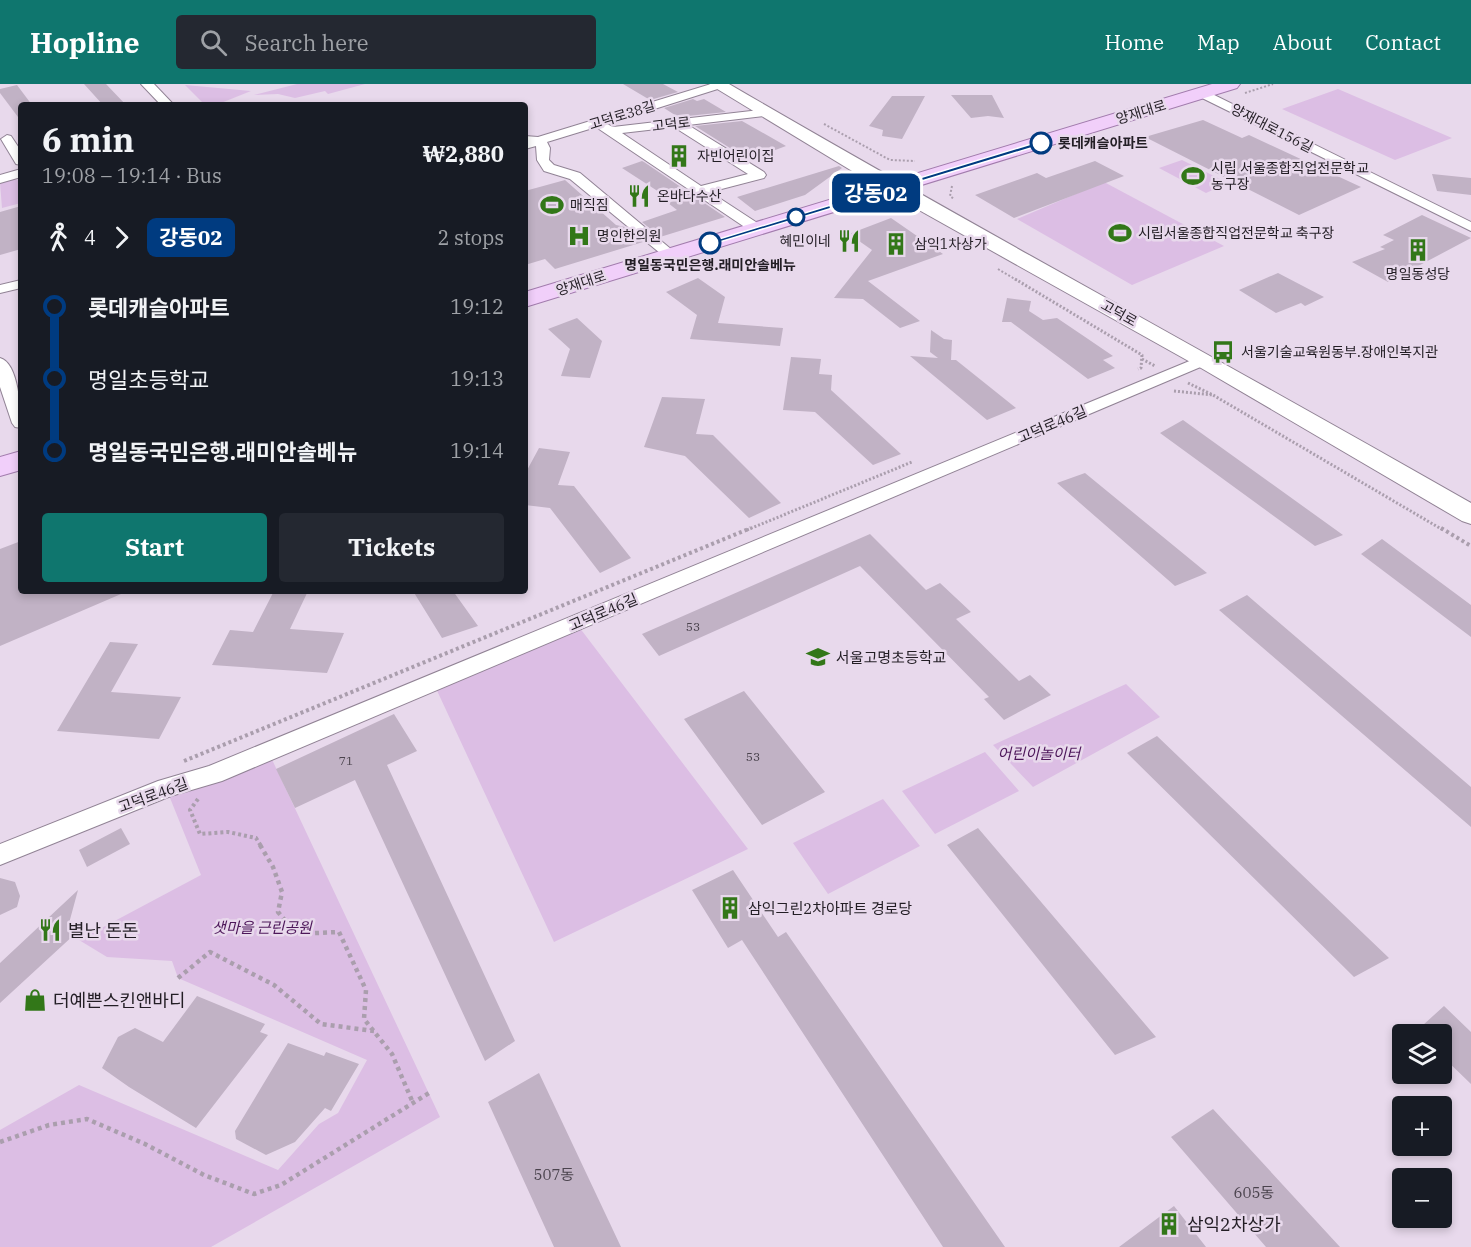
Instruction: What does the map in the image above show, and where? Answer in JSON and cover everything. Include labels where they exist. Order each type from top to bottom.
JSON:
[{"type":"main road","name":"양재대로","points":[[528,299],[1231,84]]},
{"type":"main road","name":"고덕로","points":[[718,85],[892,188],[1204,360],[1471,515]]},
{"type":"main road","points":[[0,467],[18,461]]},
{"type":"street","points":[[147,84],[165,102]]},
{"type":"street","name":"고덕로38길","points":[[528,144],[718,85]]},
{"type":"street","name":"양재대로156길","points":[[1202,93],[1471,227]]},
{"type":"street","name":"고덕로","points":[[612,131],[765,112]]},
{"type":"street","points":[[598,123],[757,229]]},
{"type":"street","points":[[675,123],[759,175],[700,190]]},
{"type":"street","points":[[4,136],[18,157]]},
{"type":"street","points":[[528,139],[540,141],[544,148],[543,160],[549,168],[575,176],[671,255]]},
{"type":"street","points":[[0,179],[18,174]]},
{"type":"street","points":[[0,289],[18,285]]},
{"type":"street","name":"고덕로46길","points":[[0,855],[165,788],[214,774],[1204,360]]},
{"type":"street","points":[[0,363],[18,414]]},
{"type":"path","points":[[890,160],[913,162]]},
{"type":"path","points":[[950,196],[951,186]]},
{"type":"path","points":[[879,210],[901,211]]},
{"type":"path","points":[[991,265],[1142,355],[1141,368],[1130,372]]},
{"type":"path","points":[[1172,390],[1213,394],[1471,546]]},
{"type":"path","points":[[177,763],[920,459]]},
{"type":"path","points":[[214,774],[190,810],[200,834],[228,832],[255,838],[273,867],[282,892],[278,912],[296,934],[339,932],[366,990],[364,1019],[392,1054],[413,1102]]},
{"type":"path","points":[[178,978],[210,952],[274,985],[321,1024],[374,1031]]},
{"type":"path","points":[[0,1142],[49,1125],[87,1119],[145,1144],[204,1174],[254,1194],[281,1185],[429,1093]]},
{"type":"green space","points":[[297,84],[365,84],[328,94],[325,91],[295,98],[278,94],[254,95]]},
{"type":"green space","points":[[185,85],[251,91],[224,102],[202,102]]},
{"type":"green space","points":[[1338,89],[1452,138],[1395,160],[1282,109]]},
{"type":"green space","name":"시립 서울종합직업전문학교 농구장","points":[[1182,160],[1228,183],[1206,193],[1159,168]]},
{"type":"green space","points":[[13,179],[18,180],[18,204],[2,208],[0,183]]},
{"type":"green space","name":"시립서울종합직업전문학교 축구장","points":[[1104,182],[1224,246],[1132,285],[1017,219]]},
{"type":"green space","points":[[576,623],[748,849],[554,942],[433,682]]},
{"type":"green space","name":"어린이놀이터","points":[[1126,684],[1160,717],[1033,787],[993,745]]},
{"type":"green space","name":"샛마을 근린공원","points":[[268,751],[440,1117],[211,1247],[0,1247],[0,1130],[79,1085],[278,1170],[319,1124],[338,1113],[367,1060],[178,978],[172,961],[107,957],[79,940],[201,875],[166,788]]},
{"type":"green space","points":[[985,752],[1019,791],[935,834],[902,791]]},
{"type":"green space","points":[[883,799],[920,846],[828,894],[793,843]]},
{"type":"building","points":[[84,84],[106,84],[123,102],[100,102]]},
{"type":"building","points":[[623,84],[663,84],[678,92],[650,100]]},
{"type":"building","points":[[17,85],[30,102],[18,102],[18,117],[0,93],[0,89]]},
{"type":"building","points":[[951,95],[992,95],[1004,118],[988,116],[971,118]]},
{"type":"building","points":[[892,96],[925,96],[902,139],[882,136],[883,130],[869,126]]},
{"type":"building","points":[[693,99],[697,101],[704,99],[726,112],[678,117],[664,108]]},
{"type":"building","points":[[1203,120],[1242,138],[1249,135],[1361,187],[1299,215],[1145,137]]},
{"type":"building","points":[[742,121],[786,146],[749,160],[695,126]]},
{"type":"building","points":[[642,161],[725,217],[660,237],[642,222],[677,210],[668,203],[673,201],[622,168]]},
{"type":"building","points":[[1095,161],[1124,176],[1014,218],[975,195],[1037,173],[1046,178]]},
{"type":"building","points":[[839,166],[842,168],[805,195],[755,211],[737,197]]},
{"type":"building","points":[[1432,174],[1471,178],[1471,195],[1437,191]]},
{"type":"building","points":[[565,180],[616,225],[625,227],[643,242],[555,269],[545,259],[528,264],[528,190]]},
{"type":"building","points":[[18,207],[18,250],[0,255],[0,212]]},
{"type":"building","name":"명일동성당","points":[[1422,215],[1471,238],[1388,282],[1352,262],[1385,249],[1380,247],[1394,240],[1383,235]]},
{"type":"building","points":[[891,218],[943,254],[868,281],[920,321],[900,328],[863,299],[834,298],[872,250],[849,234]]},
{"type":"building","points":[[1278,273],[1324,297],[1305,306],[1301,303],[1276,313],[1239,290]]},
{"type":"building","points":[[698,278],[725,297],[718,323],[783,328],[780,346],[690,339],[697,315],[666,292]]},
{"type":"building","points":[[1007,298],[1031,301],[1029,311],[1043,320],[1057,318],[1113,356],[1103,360],[1115,368],[1088,379],[1011,322],[1002,322]]},
{"type":"building","points":[[577,318],[602,341],[590,378],[561,376],[570,349],[548,329]]},
{"type":"building","points":[[931,330],[944,339],[952,340],[951,360],[956,360],[1016,408],[987,420],[910,356],[938,358],[930,352]]},
{"type":"building","points":[[791,357],[821,359],[819,374],[832,375],[831,390],[901,454],[873,465],[815,412],[783,410]]},
{"type":"building","points":[[662,397],[705,399],[696,434],[713,435],[781,503],[749,518],[685,456],[644,447]]},
{"type":"building","points":[[1183,420],[1343,535],[1315,546],[1160,433]]},
{"type":"building","points":[[539,448],[570,452],[558,485],[574,486],[631,558],[600,573],[550,508],[528,505],[528,468]]},
{"type":"building","points":[[1085,473],[1207,573],[1175,586],[1057,483]]},
{"type":"building","points":[[870,534],[926,590],[940,583],[971,612],[956,619],[1019,681],[1030,675],[1051,695],[1004,720],[984,699],[989,697],[860,566],[659,656],[642,634]]},
{"type":"building","points":[[1382,539],[1471,605],[1471,637],[1361,554]]},
{"type":"building","points":[[18,542],[18,594],[121,594],[0,646],[0,549]]},
{"type":"building","points":[[272,594],[307,594],[290,629],[344,633],[327,673],[212,665],[230,630],[253,632]]},
{"type":"building","points":[[415,594],[455,594],[478,626],[442,638]]},
{"type":"building","points":[[1247,595],[1471,787],[1471,827],[1219,610]]},
{"type":"building","points":[[110,642],[138,644],[111,692],[181,697],[159,739],[57,731]]},
{"type":"building","points":[[744,691],[825,792],[762,825],[684,719]]},
{"type":"building","points":[[394,714],[417,751],[387,765],[515,1041],[485,1061],[355,780],[295,808],[276,769]]},
{"type":"building","points":[[1157,736],[1389,958],[1354,977],[1127,753]]},
{"type":"building","points":[[121,828],[130,844],[87,867],[79,850]]},
{"type":"building","points":[[978,828],[1156,1037],[1115,1055],[947,845]]},
{"type":"building","points":[[733,870],[778,937],[786,932],[1005,1247],[943,1247],[742,940],[728,948],[692,890]]},
{"type":"building","points":[[0,878],[15,882],[20,896],[17,907],[0,915]]},
{"type":"building","points":[[78,890],[68,927],[76,933],[0,1003],[0,963]]},
{"type":"building","points":[[197,996],[265,1024],[260,1032],[268,1035],[196,1128],[102,1068],[118,1037],[135,1028],[163,1042]]},
{"type":"building","points":[[1444,1006],[1471,1032],[1471,1084],[1452,1066],[1452,1024],[1424,1024]]},
{"type":"building","points":[[288,1043],[324,1056],[326,1052],[359,1064],[331,1111],[325,1108],[295,1142],[266,1155],[236,1139],[235,1131]]},
{"type":"building","points":[[539,1073],[621,1247],[554,1247],[488,1102]]},
{"type":"building","points":[[1213,1109],[1340,1247],[1266,1247],[1171,1137]]},
{"type":"building","name":"삼익2차상가","points":[[1174,1206],[1206,1247],[1119,1247]]},
{"type":"bus line","name":"강동02","points":[[710,243],[1041,143]]},
{"type":"place","name":"롯데캐슬아파트","points":[[1041,143]]},
{"type":"place","name":"자빈어린이집","points":[[679,156]]},
{"type":"place","name":"시립 서울종합직업전문학교 농구장","points":[[1193,176]]},
{"type":"place","name":"온바다수산","points":[[639,196]]},
{"type":"place","name":"매직짐","points":[[552,205]]},
{"type":"place","name":"시립서울종합직업전문학교 축구장","points":[[1120,233]]},
{"type":"place","name":"명인한의원","points":[[579,236]]},
{"type":"place","name":"혜민이네","points":[[849,241]]},
{"type":"place","name":"명일동국민은행.래미안솔베뉴","points":[[710,243]]},
{"type":"place","name":"삼익1차상가","points":[[896,244]]},
{"type":"place","name":"명일동성당","points":[[1418,250]]},
{"type":"place","name":"서울기술교육원동부.장애인복지관","points":[[1223,352]]},
{"type":"place","name":"서울고명초등학교","points":[[818,657]]},
{"type":"place","name":"삼익그린2차아파트 경로당","points":[[730,908]]},
{"type":"place","name":"별난 돈돈","points":[[50,930]]},
{"type":"place","name":"더예쁜스킨앤바디","points":[[35,1000]]},
{"type":"place","name":"삼익2차상가","points":[[1169,1224]]}]
